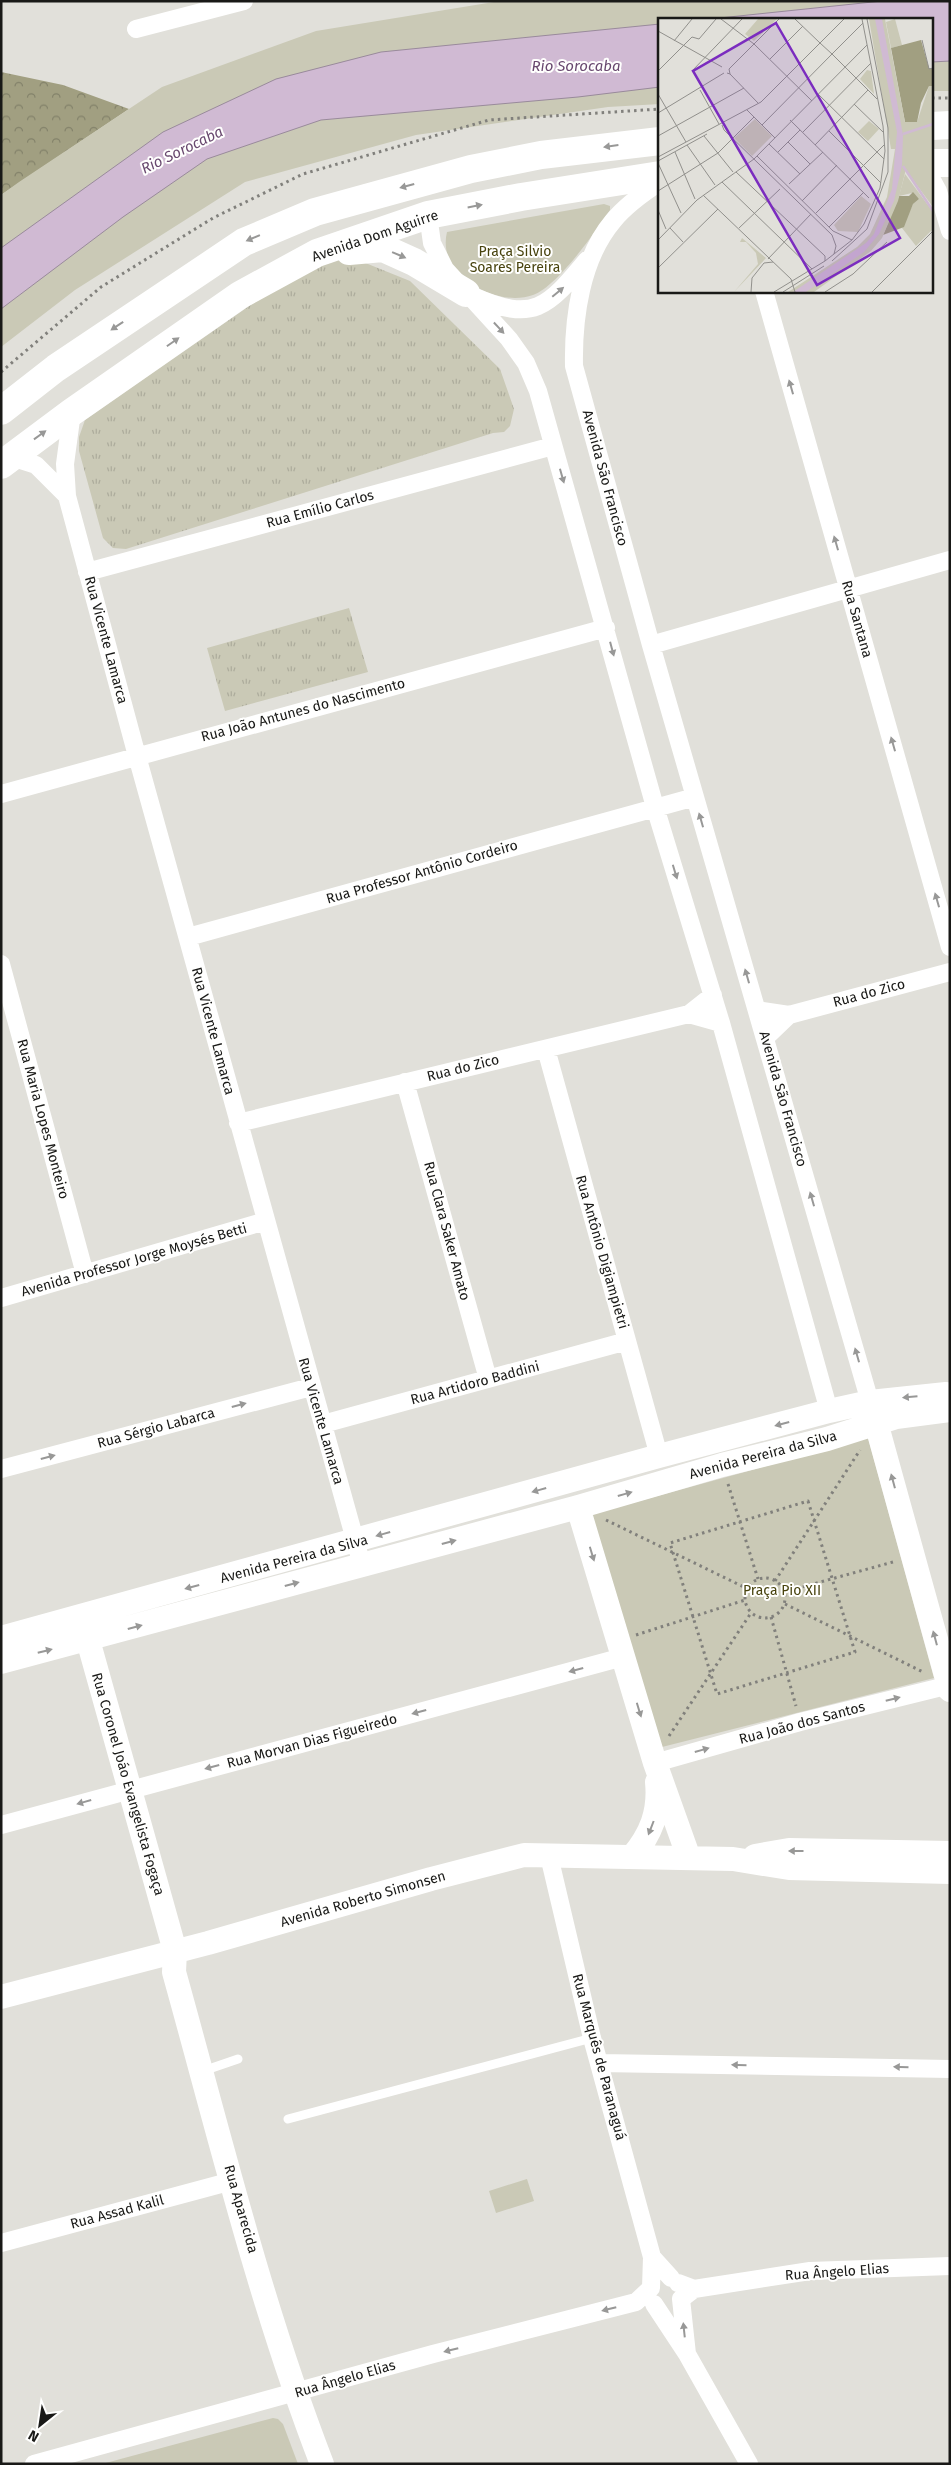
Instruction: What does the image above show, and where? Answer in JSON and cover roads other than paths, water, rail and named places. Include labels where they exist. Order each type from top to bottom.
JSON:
[{"type":"highway","points":[[934,126],[950,125]]},
{"type":"highway","points":[[1,411],[56,368],[244,242],[315,212],[471,169],[541,155],[658,141]]},
{"type":"highway","points":[[934,163],[950,163]]},
{"type":"highway","points":[[428,215],[432,196],[441,185],[471,169]]},
{"type":"highway","name":"Avenida Dom Aguirre","points":[[6,461],[72,412],[240,295],[317,253],[428,215],[521,197],[658,175]]},
{"type":"highway","points":[[317,253],[383,248],[414,262],[466,293]]},
{"type":"main road","name":"Avenida Pereira da Silva","points":[[1,1662],[578,1507],[722,1465],[874,1413],[950,1394]]},
{"type":"main road","name":"Avenida Pereira da Silva","points":[[1,1638],[355,1542],[659,1456],[830,1412],[874,1413],[896,1417],[950,1410]]},
{"type":"main road","points":[[874,1413],[949,1686]]},
{"type":"main road","points":[[586,1477],[578,1507],[655,1763],[689,1858]]},
{"type":"main road","name":"Rua Coronel Joáo Evangelista Fogaça","points":[[77,1618],[88,1640],[175,1951]]},
{"type":"main road","points":[[632,1858],[650,1831],[658,1808],[655,1763]]},
{"type":"main road","name":"Avenida Roberto Simonsen","points":[[733,1859],[789,1850],[950,1853]]},
{"type":"main road","name":"Avenida Roberto Simonsen","points":[[1,1997],[175,1951],[431,1878],[524,1855],[733,1859],[804,1868],[950,1872]]},
{"type":"main road","points":[[804,1868],[850,1861],[950,1862]]},
{"type":"main road","name":"Rua Aparecida","points":[[175,1951],[174,1972],[232,2181],[295,2393],[322,2464]]},
{"type":"street","points":[[136,29],[244,1]]},
{"type":"street","name":"Avenida São Francisco","points":[[658,184],[624,209],[603,234],[595,251],[578,306],[573,335],[574,366],[651,645],[874,1413]]},
{"type":"street","points":[[934,184],[950,231]]},
{"type":"street","points":[[428,215],[432,243],[445,268],[509,339],[526,363],[538,391],[655,807],[713,995],[830,1412]]},
{"type":"street","points":[[466,293],[499,307],[524,310],[544,304],[563,289],[595,251]]},
{"type":"street","name":"Rua Santana","points":[[764,292],[950,947]]},
{"type":"street","name":"Rua Vicente Lamarca","points":[[72,412],[65,464],[67,496],[136,756],[362,1565]]},
{"type":"street","name":"Rua Emílio Carlos","points":[[87,572],[553,446]]},
{"type":"street","points":[[6,461],[36,465],[67,496]]},
{"type":"street","points":[[651,645],[950,560]]},
{"type":"street","name":"Rua João Antunes do Nascimento","points":[[1,794],[606,628]]},
{"type":"street","points":[[655,807],[695,797]]},
{"type":"street","name":"Rua Professor Antônio Cordeiro","points":[[188,937],[655,807]]},
{"type":"street","name":"Rua Maria Lopes Monteiro","points":[[1,964],[85,1274]]},
{"type":"street","name":"Rua do Zico","points":[[757,1010],[789,1015],[950,972]]},
{"type":"street","name":"Rua do Zico","points":[[238,1123],[689,1014],[713,995]]},
{"type":"street","name":"Rua do Zico","points":[[689,1014],[721,1023]]},
{"type":"street","name":"Rua do Zico","points":[[765,1038],[789,1015]]},
{"type":"street","name":"Rua Antônio Digiampietri","points":[[546,1048],[659,1456]]},
{"type":"street","name":"Rua Clara Saker Amato","points":[[405,1082],[488,1379]]},
{"type":"street","name":"Avenida Professor Jorge Moysés Betti","points":[[1,1298],[266,1221]]},
{"type":"street","name":"Rua Artidoro Baddini","points":[[323,1424],[627,1341]]},
{"type":"street","name":"Rua Sérgio Labarca","points":[[1,1469],[311,1387]]},
{"type":"street","name":"Rua Morvan Dias Figueiredo","points":[[1,1826],[621,1649]]},
{"type":"street","name":"Rua João dos Santos","points":[[655,1763],[800,1722],[949,1686]]},
{"type":"street","name":"Rua Marquês de Paranaguá","points":[[549,1856],[592,2038],[652,2256],[652,2296]]},
{"type":"street","points":[[600,2063],[950,2069]]},
{"type":"street","name":"Rua Assad Kalil","points":[[1,2243],[232,2181]]},
{"type":"street","name":"Rua Marquês de Paranaguá","points":[[652,2256],[681,2287]]},
{"type":"street","name":"Rua Ângelo Elias","points":[[681,2287],[810,2271],[950,2266]]},
{"type":"street","points":[[681,2287],[663,2278],[655,2282],[652,2296],[749,2464]]},
{"type":"street","points":[[652,2296],[661,2309],[669,2309],[676,2306],[681,2287]]},
{"type":"street","points":[[681,2287],[687,2354]]},
{"type":"street","name":"Rua Ângelo Elias","points":[[34,2464],[433,2354],[636,2302],[652,2296]]},
{"type":"lane","points":[[288,2119],[592,2038]]},
{"type":"lane","points":[[202,2072],[238,2059]]},
{"type":"water","points":[[882,1],[950,1],[950,61],[934,62],[934,18],[720,18]]},
{"type":"water","name":"Rio Sorocaba","points":[[658,24],[658,87],[578,97],[321,120],[207,159],[123,217],[1,309],[1,248],[163,132],[276,79],[381,52]]},
{"type":"park label","name":"Praça Silvio Soares Pereira","points":[[515,260]]},
{"type":"park label","name":"Praça Pio XII","points":[[782,1590]]}]
